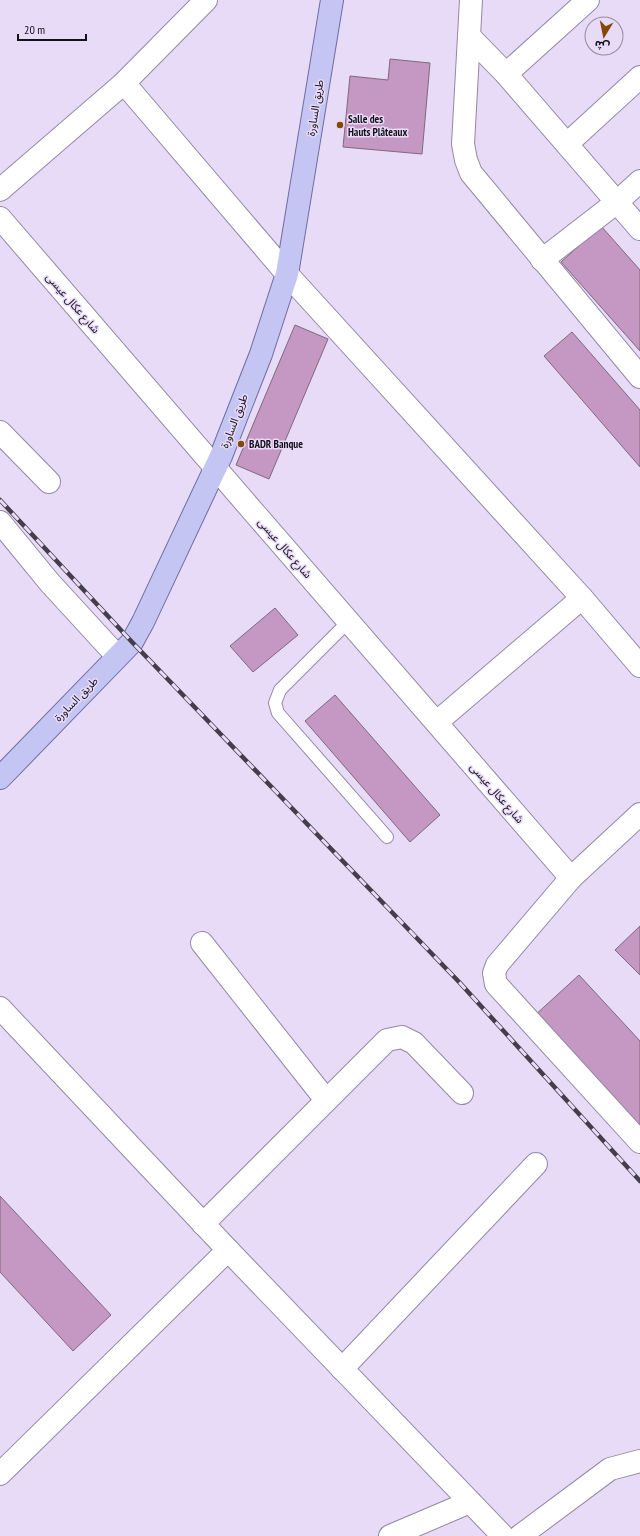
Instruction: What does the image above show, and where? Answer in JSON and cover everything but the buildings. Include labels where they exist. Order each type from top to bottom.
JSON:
[{"type":"main road","name":"طريق الساورة","points":[[0,778],[132,642],[143,622],[215,469],[261,354],[287,274],[332,0]]},
{"type":"street","points":[[0,190],[124,83],[206,0]]},
{"type":"street","points":[[471,0],[463,144],[466,160],[471,172],[640,377]]},
{"type":"street","points":[[506,74],[588,0]]},
{"type":"street","points":[[469,36],[506,74],[640,229]]},
{"type":"street","points":[[567,144],[640,77]]},
{"type":"street","points":[[124,83],[287,274],[582,598],[640,666]]},
{"type":"street","points":[[542,260],[617,202],[640,181]]},
{"type":"street","name":"شارع عكال عيسى","points":[[0,218],[215,469],[437,722],[571,878]]},
{"type":"street","points":[[0,432],[49,482]]},
{"type":"street","points":[[0,522],[50,583],[117,656]]},
{"type":"street","points":[[437,722],[582,598]]},
{"type":"street","points":[[640,814],[571,878],[497,965],[494,973],[496,984],[640,1142]]},
{"type":"street","points":[[202,943],[326,1100]]},
{"type":"street","points":[[0,1008],[203,1224],[503,1536]]},
{"type":"street","points":[[203,1224],[387,1040],[402,1037],[414,1043],[462,1093]]},
{"type":"street","points":[[342,1369],[536,1164]]},
{"type":"street","points":[[0,1474],[228,1250]]},
{"type":"street","points":[[520,1536],[610,1469],[640,1461]]},
{"type":"street","points":[[390,1536],[470,1502]]},
{"type":"lane","points":[[349,621],[280,690],[275,703],[278,713],[387,837]]},
{"type":"railway","points":[[0,500],[132,642],[460,983],[640,1181]]},
{"type":"place","name":"Salle des Hauts Plâteaux","points":[[340,125]]},
{"type":"place","name":"BADR Banque","points":[[241,444]]}]
